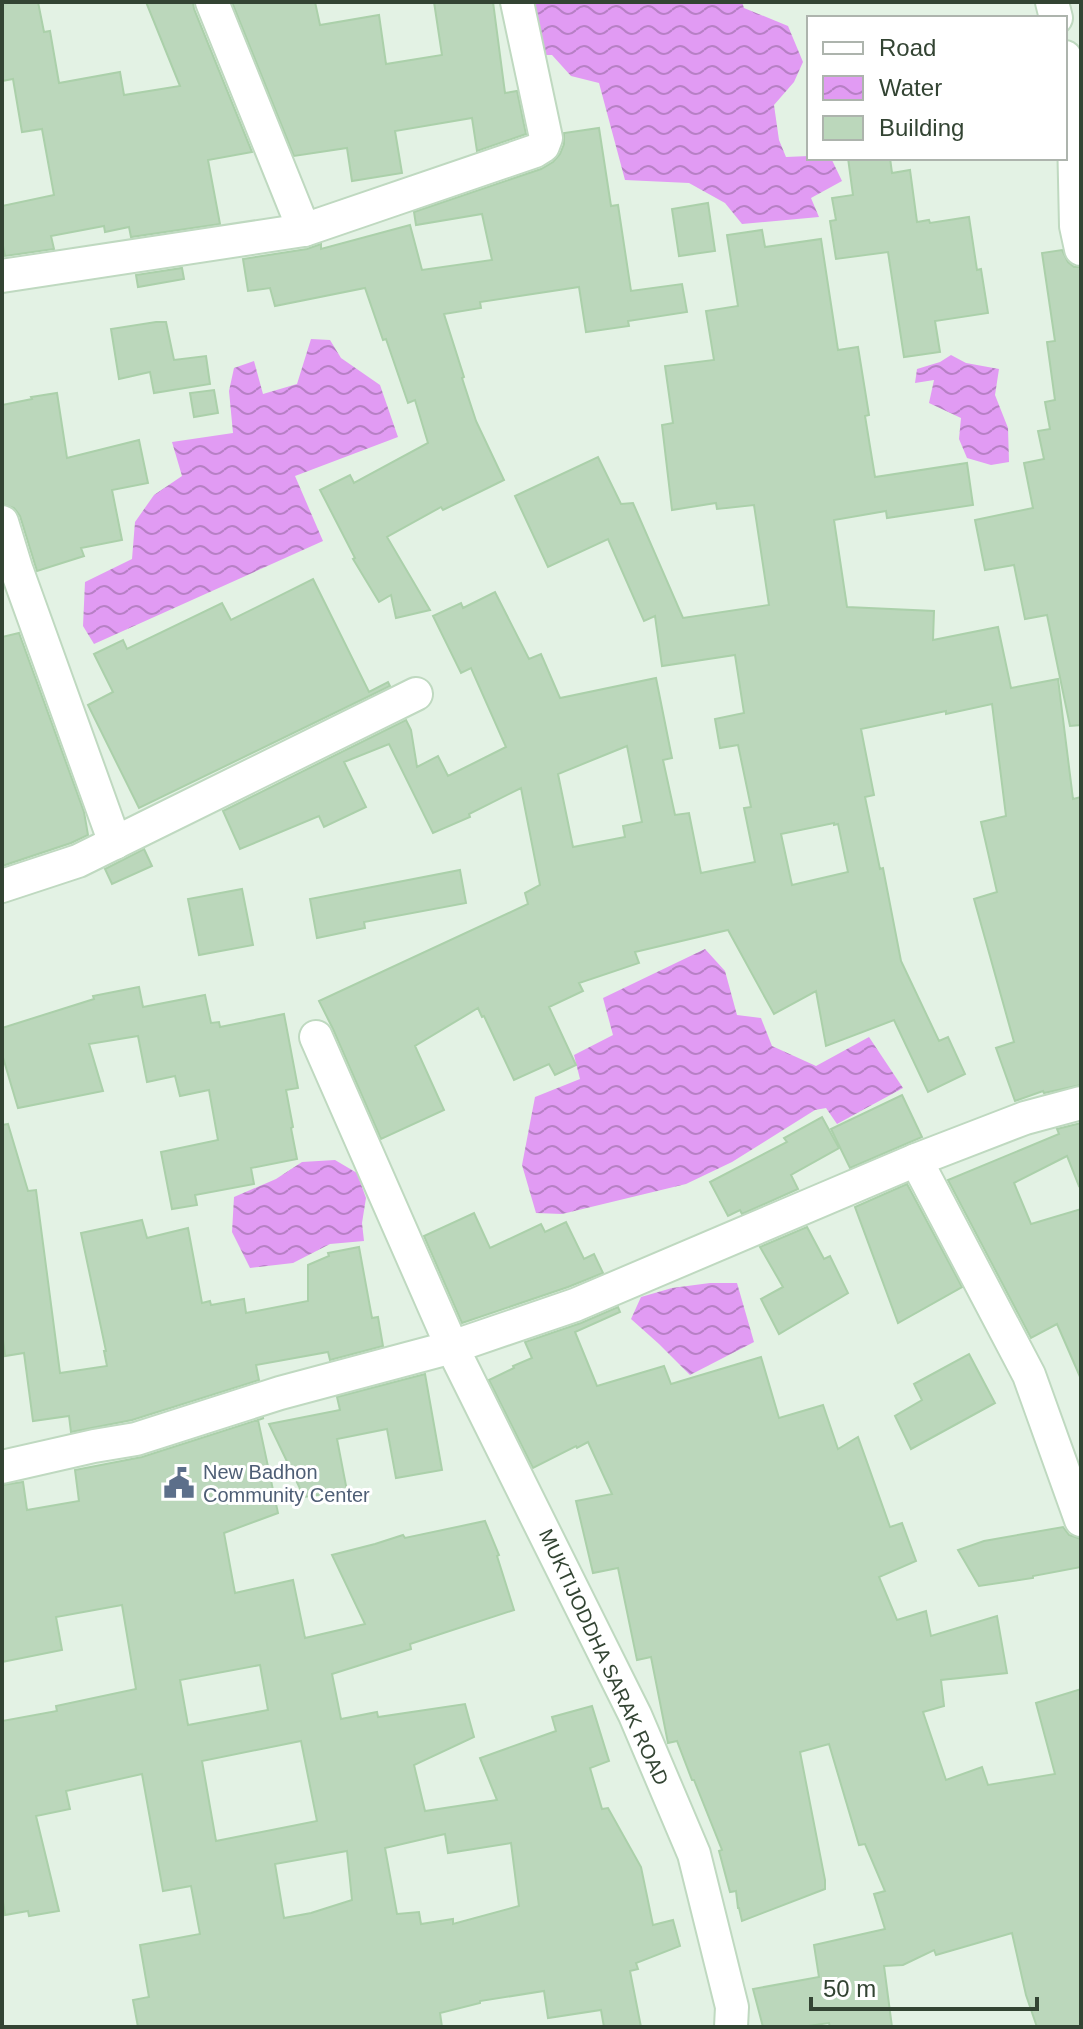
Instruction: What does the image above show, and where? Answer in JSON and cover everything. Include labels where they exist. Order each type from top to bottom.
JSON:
[{"type":"street","points":[[212,2],[304,230]]},
{"type":"street","points":[[2,276],[304,230],[535,151],[543,146],[546,138],[517,2]]},
{"type":"street","points":[[1067,65],[1073,89],[1076,226],[1081,249]]},
{"type":"street","points":[[2,522],[115,843]]},
{"type":"street","points":[[2,886],[78,861],[416,694]]},
{"type":"street","name":"MUKTIJODDHA SARAK ROAD","points":[[316,1037],[452,1347],[635,1715],[694,1854],[732,2007],[731,2027]]},
{"type":"street","points":[[2,1467],[136,1439],[280,1393],[452,1347],[575,1305],[916,1160],[1025,1118],[1081,1103]]},
{"type":"street","points":[[916,1160],[1029,1375],[1081,1520]]},
{"type":"water","points":[[528,2],[742,2],[744,8],[788,26],[803,62],[794,82],[774,105],[779,140],[786,157],[832,160],[842,181],[811,198],[819,217],[742,224],[725,203],[689,183],[625,180],[599,83],[571,76],[552,55],[538,55]]},
{"type":"water","points":[[311,339],[330,340],[341,358],[380,385],[398,437],[295,476],[323,541],[94,644],[83,626],[85,582],[132,559],[135,522],[154,495],[182,476],[172,442],[233,433],[229,391],[234,368],[254,361],[263,394],[297,384]]},
{"type":"water","points":[[951,355],[966,363],[999,369],[995,395],[1008,428],[1009,462],[991,465],[967,458],[959,439],[961,418],[929,403],[934,380],[915,383],[917,369]]},
{"type":"water","points":[[705,949],[725,971],[737,1015],[761,1018],[772,1046],[816,1066],[869,1037],[903,1088],[837,1124],[826,1108],[815,1110],[732,1162],[686,1184],[562,1214],[536,1213],[522,1165],[535,1097],[580,1079],[574,1055],[613,1035],[603,998]]},
{"type":"water","points":[[335,1160],[357,1173],[366,1198],[362,1223],[364,1241],[330,1244],[293,1263],[250,1268],[232,1232],[234,1197],[276,1179],[302,1162]]},
{"type":"water","points":[[737,1283],[754,1342],[690,1375],[631,1319],[641,1297],[672,1288]]},
{"type":"building","points":[[2,2],[38,2],[44,32],[50,31],[59,83],[120,72],[124,95],[180,86],[146,2],[193,2],[252,152],[208,160],[220,224],[131,237],[129,227],[105,232],[104,226],[51,236],[54,249],[5,256],[2,206],[54,195],[42,129],[22,132],[13,79],[2,81]]},
{"type":"building","points":[[232,2],[315,2],[320,25],[379,15],[386,64],[442,55],[434,2],[493,2],[505,93],[517,91],[526,134],[477,151],[472,118],[395,131],[402,173],[352,181],[347,148],[294,156]]},
{"type":"building","points":[[599,128],[611,206],[618,205],[631,291],[682,284],[687,312],[628,321],[629,326],[586,332],[579,287],[480,302],[481,308],[444,314],[476,421],[504,480],[443,510],[441,507],[387,537],[430,610],[396,618],[391,595],[379,602],[353,559],[320,490],[350,475],[354,483],[428,443],[415,400],[408,403],[365,288],[275,306],[270,288],[248,291],[243,259],[321,244],[321,249],[410,225],[422,270],[492,260],[482,214],[416,225],[414,212],[541,169],[560,154],[564,133]]},
{"type":"building","points":[[848,160],[890,160],[892,173],[910,170],[917,222],[969,217],[977,270],[981,269],[988,313],[935,321],[940,352],[904,357],[888,252],[836,259],[830,221],[836,220],[832,198],[853,195]]},
{"type":"building","points":[[708,203],[715,251],[679,256],[672,209]]},
{"type":"building","points":[[762,230],[765,247],[821,239],[838,350],[858,347],[875,477],[967,463],[973,505],[887,518],[886,511],[834,520],[847,607],[934,611],[933,640],[998,627],[1011,688],[1058,679],[1073,799],[1081,797],[1081,1085],[1043,1091],[1015,1101],[996,1048],[1014,1042],[974,899],[997,892],[981,822],[1006,816],[992,704],[861,729],[874,795],[865,797],[901,961],[939,1041],[948,1037],[965,1074],[928,1092],[894,1020],[826,1046],[816,991],[774,1014],[728,930],[635,952],[639,963],[579,983],[583,991],[549,1007],[576,1065],[555,1075],[549,1064],[514,1080],[478,1008],[415,1046],[444,1110],[381,1139],[319,1001],[528,904],[525,893],[540,885],[521,788],[469,814],[470,817],[433,833],[389,744],[344,762],[366,807],[324,827],[319,816],[240,849],[223,811],[406,720],[411,730],[417,767],[438,756],[448,776],[506,747],[471,668],[461,673],[433,616],[461,603],[463,608],[495,592],[529,659],[541,654],[560,698],[656,678],[672,758],[663,760],[675,815],[689,813],[701,873],[755,862],[744,808],[751,807],[738,745],[720,748],[715,719],[744,713],[735,655],[662,666],[655,616],[644,621],[608,539],[548,567],[515,496],[598,457],[621,504],[633,503],[683,618],[769,605],[754,505],[717,509],[716,503],[672,510],[662,425],[673,423],[665,366],[714,360],[706,311],[738,306],[727,235]],"holes":[[[627,746],[642,822],[623,826],[625,837],[573,847],[558,774]],[[838,824],[848,872],[792,885],[781,834]]]},
{"type":"building","points":[[1062,250],[1068,262],[1074,267],[1081,267],[1081,725],[1070,726],[1047,615],[1025,619],[1014,565],[985,570],[975,520],[1033,508],[1024,463],[1044,459],[1038,431],[1050,429],[1045,402],[1055,400],[1047,342],[1055,341],[1042,253]]},
{"type":"building","points":[[182,268],[184,279],[138,287],[136,275]]},
{"type":"building","points":[[166,322],[174,360],[206,356],[210,384],[154,393],[150,372],[119,379],[111,329]]},
{"type":"building","points":[[214,390],[218,413],[194,417],[190,393]]},
{"type":"building","points":[[57,393],[67,458],[139,440],[148,483],[112,490],[122,540],[81,548],[84,556],[37,571],[20,516],[14,508],[2,504],[2,405]]},
{"type":"building","points":[[313,579],[369,692],[388,682],[390,686],[139,808],[88,705],[113,692],[94,654],[123,640],[127,649],[222,603],[231,620]]},
{"type":"building","points":[[19,633],[84,812],[88,835],[2,866],[2,637]]},
{"type":"building","points":[[144,849],[152,866],[112,884],[105,869]]},
{"type":"building","points":[[460,870],[466,903],[364,922],[365,928],[317,938],[310,899]]},
{"type":"building","points":[[242,889],[253,945],[199,955],[188,899]]},
{"type":"building","points":[[139,987],[143,1007],[205,995],[211,1023],[219,1022],[220,1027],[284,1014],[298,1088],[286,1090],[297,1159],[251,1168],[254,1184],[195,1195],[197,1205],[172,1209],[161,1152],[218,1140],[209,1090],[180,1096],[175,1076],[147,1082],[138,1036],[89,1044],[103,1091],[18,1108],[2,1054],[2,1028],[94,999],[93,996]]},
{"type":"building","points":[[902,1095],[922,1137],[850,1168],[831,1129]]},
{"type":"building","points":[[822,1117],[839,1148],[791,1175],[798,1189],[742,1214],[740,1210],[728,1216],[710,1182],[787,1142],[784,1138]]},
{"type":"building","points":[[1081,1123],[1081,1185],[1067,1156],[1014,1183],[1031,1224],[1081,1209],[1081,1379],[1057,1324],[1031,1338],[948,1180],[1059,1134],[1057,1129]]},
{"type":"building","points":[[8,1124],[28,1191],[36,1190],[60,1373],[107,1366],[81,1233],[142,1220],[147,1238],[188,1228],[202,1303],[210,1301],[211,1305],[244,1299],[246,1313],[308,1301],[308,1265],[329,1256],[328,1253],[359,1247],[372,1318],[378,1317],[383,1346],[330,1360],[328,1352],[256,1365],[259,1380],[132,1420],[71,1432],[69,1416],[33,1421],[24,1353],[5,1356],[2,1331],[2,1125]]},
{"type":"building","points":[[907,1184],[962,1287],[898,1323],[855,1207]]},
{"type":"building","points":[[474,1213],[490,1248],[541,1224],[545,1232],[566,1222],[584,1259],[594,1254],[603,1273],[462,1323],[424,1236]]},
{"type":"building","points":[[807,1227],[824,1259],[830,1256],[848,1293],[779,1334],[761,1299],[783,1287],[760,1247]]},
{"type":"building","points":[[618,1307],[620,1312],[575,1332],[597,1386],[664,1366],[671,1384],[761,1357],[779,1418],[823,1405],[838,1449],[858,1437],[890,1527],[902,1523],[916,1561],[879,1577],[897,1620],[926,1611],[931,1636],[997,1616],[1007,1673],[941,1680],[944,1706],[923,1712],[946,1780],[982,1767],[988,1785],[1055,1774],[1036,1703],[1081,1689],[1081,2027],[1037,2027],[1026,1995],[1012,1933],[936,1955],[934,1950],[903,1965],[884,1966],[892,2027],[830,2027],[829,2023],[763,2027],[753,1989],[819,1977],[814,1945],[885,1929],[874,1894],[885,1891],[865,1844],[859,1845],[829,1744],[800,1752],[825,1889],[742,1921],[736,1891],[730,1892],[719,1851],[722,1850],[694,1780],[677,1741],[668,1743],[651,1657],[637,1660],[618,1568],[593,1573],[576,1501],[612,1494],[588,1442],[533,1468],[489,1380],[532,1358],[525,1342]]},
{"type":"building","points":[[969,1354],[995,1403],[911,1449],[895,1416],[922,1400],[914,1384]]},
{"type":"building","points":[[425,1374],[442,1470],[396,1478],[387,1429],[337,1439],[347,1491],[304,1497],[269,1424],[340,1410],[337,1397]]},
{"type":"building","points":[[264,1418],[258,1420],[278,1513],[224,1533],[235,1593],[293,1580],[305,1638],[365,1624],[332,1555],[403,1535],[405,1538],[485,1521],[499,1555],[514,1610],[410,1644],[411,1649],[332,1674],[341,1719],[377,1712],[378,1717],[465,1704],[474,1737],[414,1765],[425,1811],[497,1800],[480,1758],[556,1731],[552,1717],[592,1706],[609,1761],[590,1768],[602,1809],[608,1808],[641,1867],[653,1925],[673,1920],[680,1946],[636,1963],[638,1969],[630,1971],[641,2027],[604,2027],[601,2010],[548,2018],[544,1991],[480,2001],[440,2013],[442,2027],[138,2027],[133,2000],[149,1997],[140,1945],[200,1934],[191,1886],[163,1891],[142,1774],[66,1791],[70,1809],[36,1816],[59,1911],[29,1916],[28,1911],[5,1915],[2,1895],[2,1721],[57,1711],[56,1706],[136,1689],[122,1605],[56,1617],[62,1650],[2,1662],[2,1485],[23,1482],[27,1510],[79,1501],[75,1470],[142,1457]],"holes":[[[260,1665],[268,1710],[188,1725],[180,1680]],[[301,1741],[317,1821],[216,1841],[202,1761]],[[445,1834],[448,1853],[511,1843],[519,1906],[453,1924],[453,1919],[421,1924],[419,1912],[397,1914],[385,1848]],[[347,1851],[352,1900],[284,1918],[275,1864]]]},
{"type":"building","points":[[1063,1527],[1069,1535],[1081,1539],[1081,1567],[979,1586],[958,1550],[984,1541]]},
{"type":"place","name":"New Badhon Community Center","points":[[179,1483]]}]
